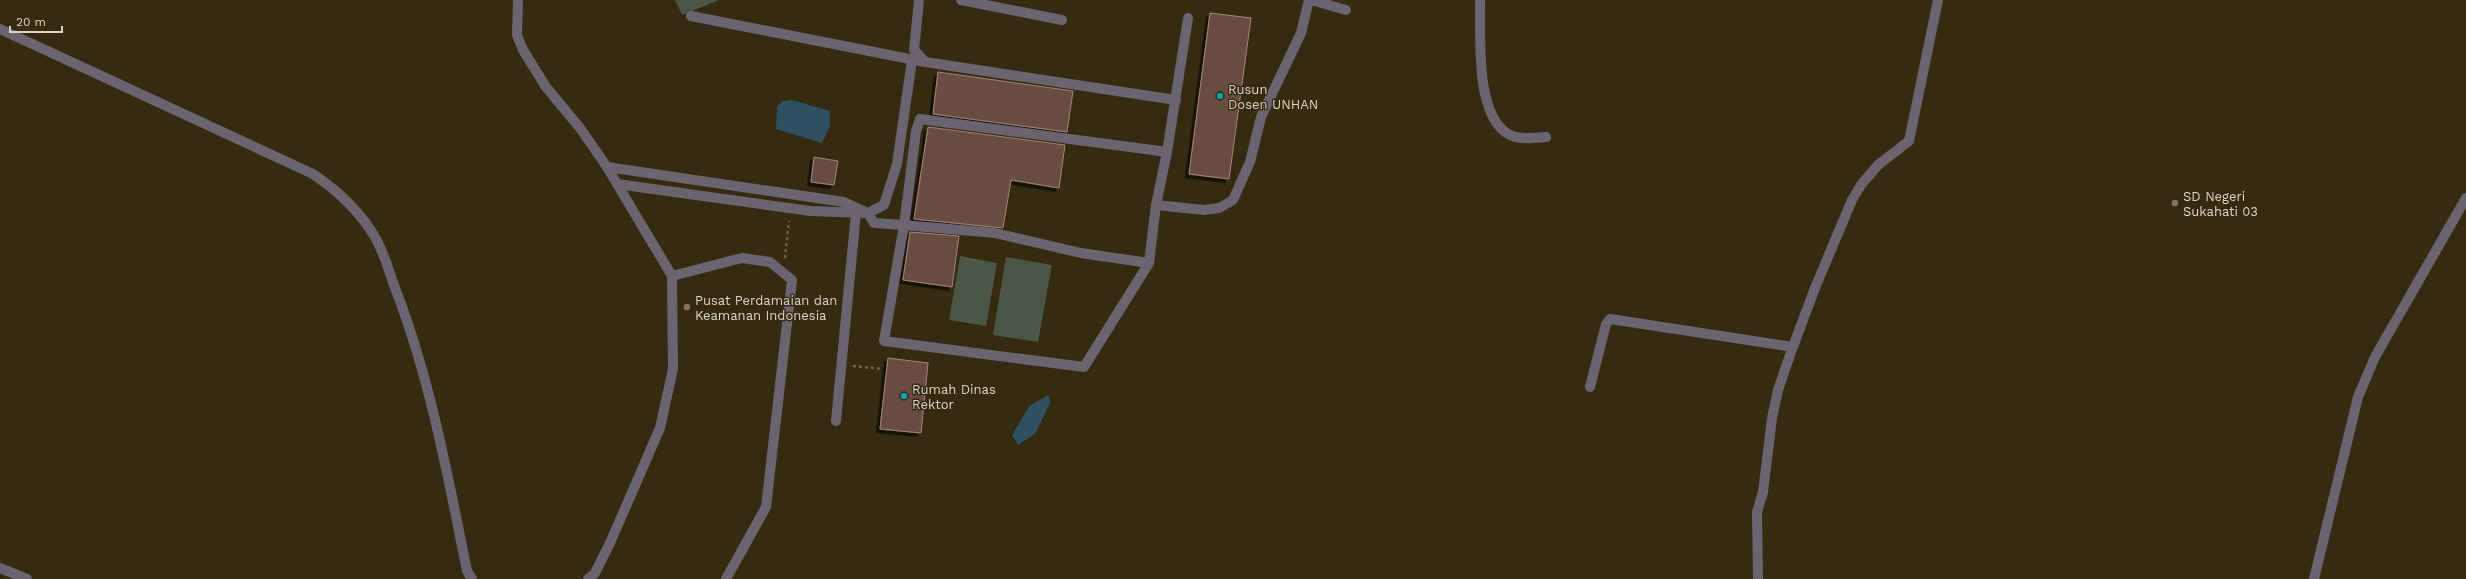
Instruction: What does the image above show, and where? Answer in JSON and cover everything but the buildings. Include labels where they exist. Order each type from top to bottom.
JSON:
[{"type":"street","points":[[518,0],[517,35],[523,50],[546,87],[580,128],[606,167],[672,276],[673,369],[660,428],[610,543],[595,573],[588,579]]},
{"type":"street","points":[[919,0],[914,50],[925,62]]},
{"type":"street","points":[[961,0],[1062,20]]},
{"type":"street","points":[[1156,205],[1204,210],[1219,208],[1233,200],[1250,162],[1260,117],[1301,33],[1310,0],[1346,10]]},
{"type":"street","points":[[1480,0],[1482,84],[1494,116],[1503,131],[1512,136],[1546,137]]},
{"type":"street","points":[[1758,579],[1757,512],[1763,492],[1772,418],[1778,390],[1815,288],[1852,200],[1861,185],[1878,165],[1909,141],[1938,0]]},
{"type":"street","points":[[691,16],[912,60],[1176,100]]},
{"type":"street","points":[[1167,152],[920,119],[916,131],[904,225],[884,341],[1084,367],[1149,263],[1156,205],[1167,152],[1176,100],[1188,18]]},
{"type":"street","points":[[0,29],[313,174],[335,189],[356,211],[376,239],[407,321],[432,406],[468,571],[472,579]]},
{"type":"street","points":[[617,184],[790,208],[868,213],[884,205],[897,164],[912,60]]},
{"type":"street","points":[[606,167],[844,202],[868,213],[874,223],[995,234],[1081,253],[1149,263]]},
{"type":"street","points":[[2314,579],[2358,397],[2375,357],[2466,198]]},
{"type":"street","points":[[836,421],[856,213]]},
{"type":"street","points":[[672,276],[742,258],[770,262],[792,280],[766,507],[726,579]]},
{"type":"street","points":[[1590,386],[1606,324],[1610,319],[1793,347]]},
{"type":"street","points":[[0,568],[27,579]]},
{"type":"path","points":[[783,273],[790,208]]},
{"type":"path","points":[[841,364],[882,369]]},
{"type":"green space","points":[[675,0],[719,0],[682,15]]},
{"type":"green space","points":[[960,256],[997,263],[986,326],[949,320]]},
{"type":"green space","points":[[1006,257],[1052,265],[1038,342],[993,335]]},
{"type":"water","points":[[792,100],[830,111],[830,126],[822,143],[776,129],[777,107],[782,101]]},
{"type":"water","points":[[1049,395],[1050,403],[1035,434],[1018,445],[1012,435],[1030,405]]},
{"type":"place","name":"Rusun Dosen UNHAN","points":[[1220,96]]},
{"type":"place","name":"SD Negeri Sukahati 03","points":[[2175,203]]},
{"type":"place","name":"Pusat Perdamaian dan Keamanan Indonesia","points":[[687,307]]},
{"type":"place","name":"Rumah Dinas Rektor","points":[[904,396]]}]
